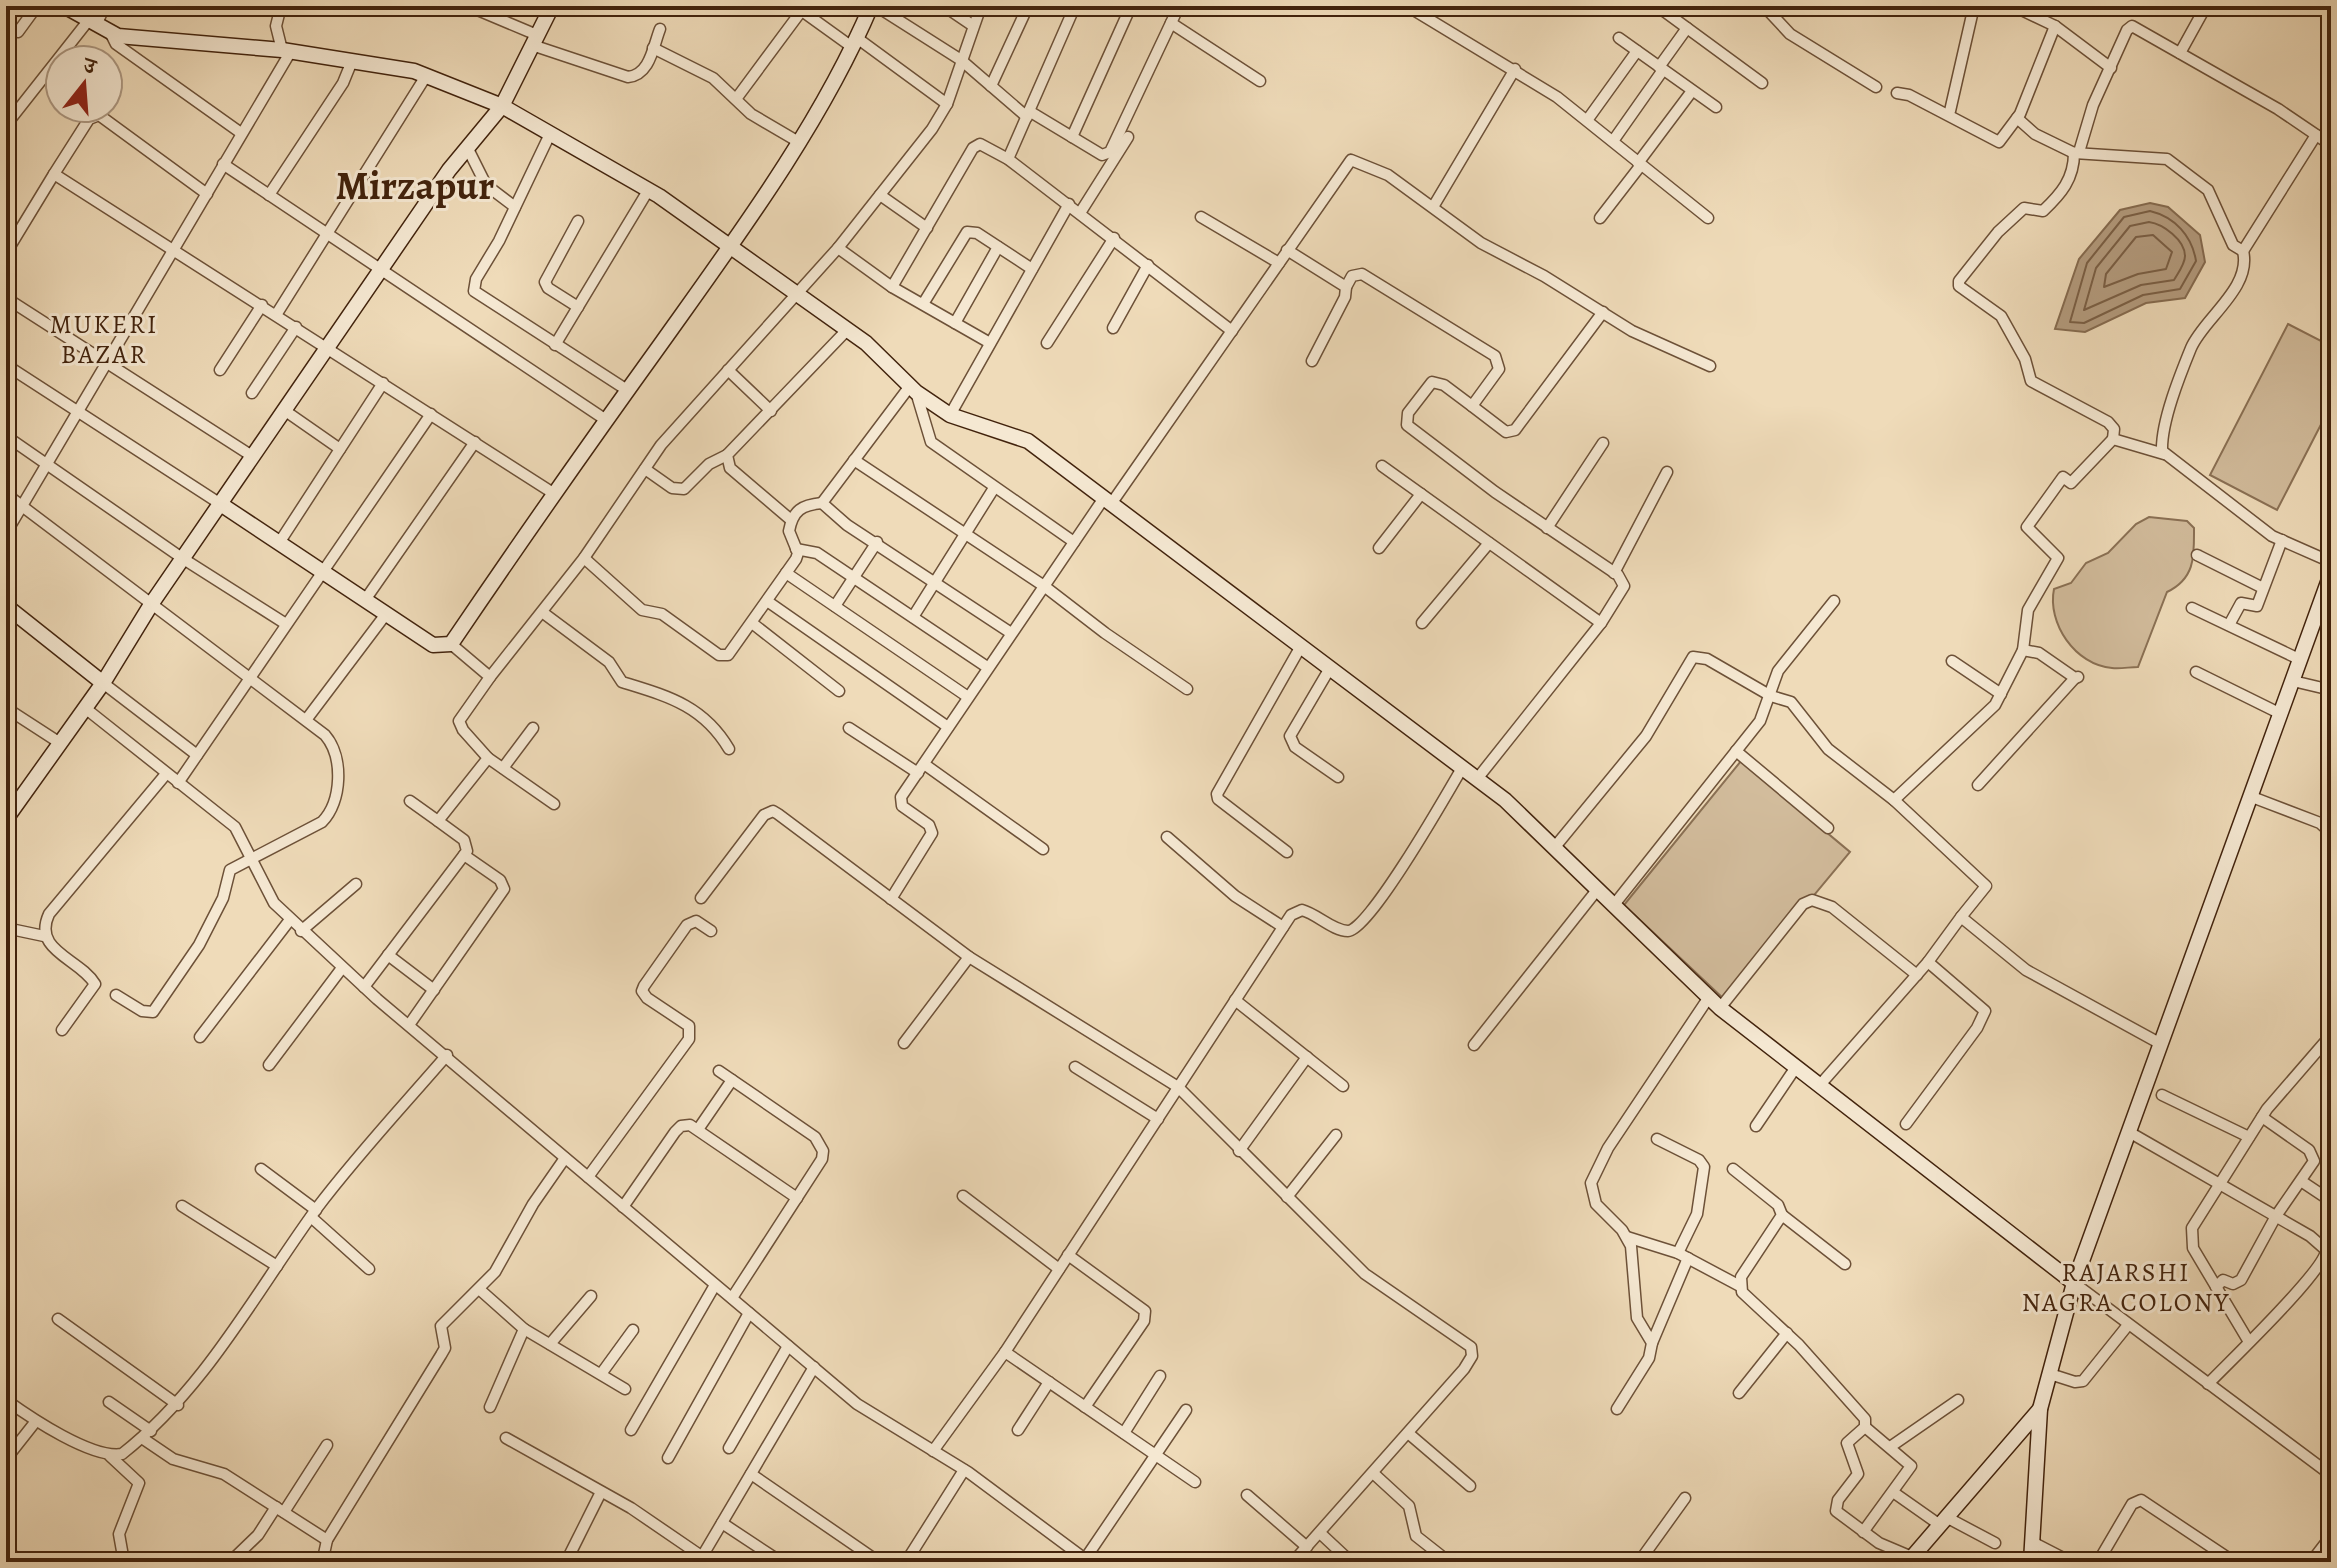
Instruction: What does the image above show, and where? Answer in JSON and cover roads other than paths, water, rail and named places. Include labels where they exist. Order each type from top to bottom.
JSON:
[{"type":"street","points":[[18,32],[37,6]]},
{"type":"street","points":[[64,6],[118,36],[286,51],[426,76],[502,106],[649,189],[847,330],[913,389],[950,415],[1028,441],[1505,800],[1720,1008],[2128,1325],[2331,1475]]},
{"type":"street","points":[[6,125],[98,26],[105,6]]},
{"type":"street","points":[[281,6],[276,26],[286,51]]},
{"type":"street","points":[[468,6],[534,40],[628,77],[641,74],[660,29]]},
{"type":"street","points":[[6,819],[103,683],[182,558],[381,269],[467,147],[502,106],[552,6]]},
{"type":"street","points":[[451,644],[553,493],[730,246],[797,141],[855,43],[873,6],[961,60],[1028,114],[1110,157]]},
{"type":"street","points":[[944,6],[972,25]]},
{"type":"street","points":[[554,804],[488,758],[463,730],[459,721],[584,558],[645,469],[728,370],[838,248],[947,104],[981,6]]},
{"type":"street","points":[[991,86],[1028,6]]},
{"type":"street","points":[[1008,159],[1075,6]]},
{"type":"street","points":[[1072,137],[1131,6]]},
{"type":"street","points":[[1080,213],[1110,157],[1179,6]]},
{"type":"street","points":[[1407,6],[1515,69],[1588,119],[1708,218]]},
{"type":"street","points":[[1657,6],[1762,83]]},
{"type":"street","points":[[1764,6],[1790,34],[1876,87]]},
{"type":"street","points":[[1950,111],[1974,6]]},
{"type":"street","points":[[2013,6],[2055,26],[2111,68]]},
{"type":"street","points":[[2180,53],[2206,6]]},
{"type":"street","points":[[736,99],[804,8],[947,104]]},
{"type":"street","points":[[1171,23],[1260,81]]},
{"type":"street","points":[[98,26],[116,44],[241,133]]},
{"type":"street","points":[[1897,93],[1909,95],[1999,142],[2017,118],[2055,26]]},
{"type":"street","points":[[2074,153],[2079,152],[2093,105],[2132,26],[2331,145]]},
{"type":"street","points":[[1613,141],[1687,28]]},
{"type":"street","points":[[1619,38],[1716,107]]},
{"type":"street","points":[[653,48],[713,78],[751,114],[797,141]]},
{"type":"street","points":[[6,533],[176,251],[286,51]]},
{"type":"street","points":[[1588,119],[1637,51]]},
{"type":"street","points":[[269,195],[343,83],[352,61]]},
{"type":"street","points":[[1433,207],[1515,69]]},
{"type":"street","points":[[276,315],[426,76]]},
{"type":"street","points":[[1600,218],[1692,91]]},
{"type":"street","points":[[6,253],[89,119],[99,115],[207,194]]},
{"type":"street","points":[[2017,118],[2035,134],[2074,153],[2167,159],[2208,190],[2233,245],[2243,251],[2246,262],[2243,271],[2192,347],[2170,405],[2164,454]]},
{"type":"street","points":[[550,134],[476,279],[474,291],[627,390]]},
{"type":"street","points":[[2243,251],[2316,135]]},
{"type":"street","points":[[1110,157],[1128,137]]},
{"type":"street","points":[[892,287],[976,145],[1008,159],[1232,331]]},
{"type":"street","points":[[467,147],[486,185],[515,207]]},
{"type":"street","points":[[1894,800],[1918,774],[1995,705],[2023,650],[2028,610],[2058,558],[2056,552],[2029,532],[2027,523],[2051,488],[2063,477],[2071,483],[2113,439],[2114,429],[2108,422],[2031,381],[2025,359],[2001,316],[1959,286],[1963,273],[2024,208],[2043,211],[2057,198],[2070,177],[2074,153]]},
{"type":"street","points":[[891,899],[932,833],[929,825],[900,802],[921,768],[1074,542],[1108,501],[1232,331],[1351,160],[1388,175],[1481,243],[1638,334],[1666,343],[1710,366]]},
{"type":"street","points":[[223,164],[606,420]]},
{"type":"street","points":[[54,174],[553,493]]},
{"type":"street","points":[[555,345],[649,189]]},
{"type":"street","points":[[880,195],[927,228]]},
{"type":"street","points":[[950,415],[1069,204]]},
{"type":"street","points":[[1201,217],[1279,263]]},
{"type":"street","points":[[578,221],[545,282],[548,288],[578,307]]},
{"type":"street","points":[[923,304],[967,232],[977,233],[1032,269]]},
{"type":"street","points":[[1047,343],[1114,238]]},
{"type":"street","points":[[955,323],[998,247]]},
{"type":"street","points":[[838,248],[892,287],[990,343]]},
{"type":"street","points":[[1287,250],[1346,287]]},
{"type":"street","points":[[1113,328],[1148,265]]},
{"type":"street","points":[[1312,361],[1345,297],[1352,276],[1362,274],[1495,356],[1501,365],[1472,406]]},
{"type":"street","points":[[6,298],[252,456]]},
{"type":"street","points":[[220,370],[262,305]]},
{"type":"street","points":[[1477,779],[1601,623],[1624,586],[1614,573],[1407,425],[1408,413],[1432,382],[1444,385],[1502,430],[1515,430],[1603,312]]},
{"type":"street","points":[[252,393],[296,327]]},
{"type":"street","points":[[645,469],[672,488],[684,489],[709,464],[727,455],[847,330]]},
{"type":"street","points":[[6,365],[433,645],[451,644],[490,677]]},
{"type":"street","points":[[728,370],[771,411]]},
{"type":"street","points":[[279,543],[383,383]]},
{"type":"street","points":[[584,558],[642,610],[662,614],[719,655],[732,651],[796,559],[796,549],[790,539],[791,520],[800,507],[822,503],[913,389]]},
{"type":"street","points":[[913,389],[931,442],[1074,542]]},
{"type":"street","points":[[284,410],[340,449]]},
{"type":"street","points":[[178,783],[431,414]]},
{"type":"street","points":[[6,436],[182,558],[286,624]]},
{"type":"street","points":[[2113,439],[2164,454],[2282,540],[2331,562]]},
{"type":"street","points":[[365,600],[475,442]]},
{"type":"street","points":[[1547,528],[1603,443]]},
{"type":"street","points":[[727,455],[730,468],[791,520]]},
{"type":"street","points":[[854,460],[1044,586],[1105,633],[1187,689]]},
{"type":"street","points":[[1382,466],[1601,623]]},
{"type":"street","points":[[1614,573],[1667,472]]},
{"type":"street","points":[[913,617],[994,488]]},
{"type":"street","points":[[6,494],[250,676],[331,742],[339,794],[336,805],[322,822],[227,874],[223,898],[199,945],[153,1012],[142,1011],[116,995]]},
{"type":"street","points":[[1379,548],[1421,494]]},
{"type":"street","points":[[822,503],[847,525],[1011,633]]},
{"type":"street","points":[[2229,625],[2241,603],[2257,606],[2282,540]]},
{"type":"street","points":[[835,606],[877,542]]},
{"type":"street","points":[[1422,623],[1489,543]]},
{"type":"street","points":[[796,549],[817,553],[987,667]]},
{"type":"street","points":[[2197,555],[2263,588]]},
{"type":"street","points":[[786,573],[968,697]]},
{"type":"street","points":[[2031,1562],[2040,1409],[2074,1283],[2293,681],[2324,614],[2331,574]]},
{"type":"street","points":[[767,601],[948,727]]},
{"type":"street","points":[[1613,906],[1760,721],[1778,671],[1834,601]]},
{"type":"street","points":[[6,606],[197,755]]},
{"type":"street","points":[[2192,608],[2301,660]]},
{"type":"street","points":[[542,612],[609,662],[622,682],[680,700],[694,709],[717,729],[729,749]]},
{"type":"street","points":[[306,720],[386,614]]},
{"type":"street","points":[[752,623],[839,691]]},
{"type":"street","points":[[1287,852],[1218,799],[1217,794],[1301,646]]},
{"type":"street","points":[[1978,785],[2076,678],[2039,653],[2023,650]]},
{"type":"street","points":[[1554,848],[1646,736],[1693,657],[1707,659],[1771,696],[1796,705],[1828,749],[1894,800],[1986,886],[1928,962],[1819,1086]]},
{"type":"street","points":[[1952,661],[2001,694]]},
{"type":"street","points":[[1330,668],[1290,736],[1295,747],[1338,777]]},
{"type":"street","points":[[2196,672],[2281,714]]},
{"type":"street","points":[[2293,681],[2331,690]]},
{"type":"street","points":[[6,708],[60,743]]},
{"type":"street","points":[[85,708],[235,827],[274,903],[289,921],[565,1158],[857,1404],[964,1470],[1087,1560],[1186,1410]]},
{"type":"street","points":[[503,768],[533,728]]},
{"type":"street","points":[[849,728],[921,768],[1043,849]]},
{"type":"street","points":[[1736,751],[1828,828]]},
{"type":"street","points":[[438,821],[488,758]]},
{"type":"street","points":[[933,1451],[1005,1352],[1291,915],[1302,910],[1345,931],[1358,927],[1394,879],[1462,768]]},
{"type":"street","points":[[44,936],[43,926],[49,914],[166,774]]},
{"type":"street","points":[[2252,797],[2320,823],[2331,833]]},
{"type":"street","points":[[364,987],[467,851],[464,840],[410,801]]},
{"type":"street","points":[[701,898],[764,815],[773,811],[969,957],[1178,1087],[1365,1274],[1471,1347],[1470,1361],[1293,1562]]},
{"type":"street","points":[[1167,837],[1235,896],[1283,927]]},
{"type":"street","points":[[409,1025],[504,889],[500,880],[464,855]]},
{"type":"street","points":[[301,931],[356,884]]},
{"type":"street","points":[[1474,1045],[1597,890]]},
{"type":"street","points":[[1720,1008],[1803,904],[1812,900],[1832,907],[1917,975]]},
{"type":"street","points":[[1961,917],[2026,970],[2161,1044]]},
{"type":"street","points":[[200,1037],[289,921]]},
{"type":"street","points":[[588,1177],[689,1039],[689,1026],[647,998],[642,991],[644,986],[687,925],[696,921],[711,931]]},
{"type":"street","points":[[6,928],[44,936],[95,984],[62,1030]]},
{"type":"street","points":[[388,955],[434,990]]},
{"type":"street","points":[[904,1043],[969,957]]},
{"type":"street","points":[[1906,1124],[1977,1028],[1985,1011],[1928,962]]},
{"type":"street","points":[[269,1065],[342,968]]},
{"type":"street","points":[[1709,997],[1595,1171],[1591,1183],[1596,1204],[1627,1237],[1678,1253],[1740,1286]]},
{"type":"street","points":[[1235,1000],[1343,1086]]},
{"type":"street","points":[[2249,1342],[2193,1248],[2195,1221],[2286,1083],[2331,1035]]},
{"type":"street","points":[[110,1456],[122,1454],[178,1405],[314,1214],[447,1055]]},
{"type":"street","points":[[1239,1151],[1307,1057]]},
{"type":"street","points":[[1075,1067],[1158,1119]]},
{"type":"street","points":[[1756,1126],[1796,1067]]},
{"type":"street","points":[[719,1071],[822,1143],[822,1159],[732,1298]]},
{"type":"street","points":[[699,1128],[732,1080]]},
{"type":"street","points":[[2162,1095],[2249,1137]]},
{"type":"street","points":[[2216,1287],[2223,1280],[2233,1284],[2241,1280],[2276,1216],[2311,1168],[2312,1155],[2262,1117]]},
{"type":"street","points":[[623,1207],[681,1126],[699,1128],[797,1198]]},
{"type":"street","points":[[2129,1132],[2323,1244],[2328,1251],[2323,1261],[2208,1384]]},
{"type":"street","points":[[1287,1197],[1336,1135]]},
{"type":"street","points":[[1657,1139],[1699,1160],[1704,1167],[1697,1214],[1678,1253]]},
{"type":"street","points":[[327,1562],[324,1554],[327,1540],[445,1348],[441,1326],[503,1260],[533,1204],[565,1158]]},
{"type":"street","points":[[261,1169],[314,1214],[369,1269]]},
{"type":"street","points":[[1733,1169],[1778,1205],[1782,1215],[1845,1264]]},
{"type":"street","points":[[2301,1181],[2331,1201]]},
{"type":"street","points":[[963,1196],[1059,1269]]},
{"type":"street","points":[[182,1206],[277,1266]]},
{"type":"street","points":[[1782,1215],[1741,1277],[1740,1286],[1745,1296],[1787,1333],[1865,1419],[1865,1427],[1847,1443],[1858,1474],[1835,1507],[1838,1514],[1910,1559],[2040,1409]]},
{"type":"street","points":[[1627,1237],[1637,1318],[1652,1343]]},
{"type":"street","points":[[1068,1255],[1145,1311],[1144,1321],[1085,1407]]},
{"type":"street","points":[[1617,1409],[1649,1358],[1652,1343],[1688,1258]]},
{"type":"street","points":[[631,1430],[715,1285]]},
{"type":"street","points":[[479,1289],[524,1329],[625,1389]]},
{"type":"street","points":[[550,1344],[591,1296]]},
{"type":"street","points":[[668,1458],[749,1313]]},
{"type":"street","points":[[58,1319],[178,1405]]},
{"type":"street","points":[[2050,1374],[2075,1382],[2083,1381],[2128,1325]]},
{"type":"street","points":[[490,1407],[524,1329]]},
{"type":"street","points":[[601,1374],[633,1330]]},
{"type":"street","points":[[1739,1393],[1787,1333]]},
{"type":"street","points":[[729,1448],[788,1346]]},
{"type":"street","points":[[1005,1352],[1195,1482]]},
{"type":"street","points":[[506,1438],[651,1520],[704,1560],[722,1523],[814,1367]]},
{"type":"street","points":[[1124,1433],[1160,1376]]},
{"type":"street","points":[[1018,1430],[1049,1382]]},
{"type":"street","points":[[6,1400],[36,1421],[110,1456],[139,1483],[119,1534],[124,1562]]},
{"type":"street","points":[[1890,1447],[1958,1400]]},
{"type":"street","points":[[109,1402],[173,1459],[214,1469],[327,1540]]},
{"type":"street","points":[[6,1459],[36,1421]]},
{"type":"street","points":[[1863,1532],[1911,1466],[1865,1427]]},
{"type":"street","points":[[1408,1433],[1470,1486]]},
{"type":"street","points":[[230,1562],[280,1509],[327,1445]]},
{"type":"street","points":[[906,1562],[964,1470]]},
{"type":"street","points":[[1373,1473],[1409,1506],[1416,1536],[1449,1562]]},
{"type":"street","points":[[751,1474],[879,1562]]},
{"type":"street","points":[[566,1562],[601,1492]]},
{"type":"street","points":[[1893,1492],[1943,1521],[1995,1543]]},
{"type":"street","points":[[1247,1495],[1307,1547]]},
{"type":"street","points":[[1639,1562],[1685,1498]]},
{"type":"street","points":[[2098,1562],[2132,1504],[2141,1500],[2234,1562]]},
{"type":"street","points":[[722,1523],[778,1560]]},
{"type":"street","points":[[1320,1533],[1351,1562]]},
{"type":"street","points":[[2311,1562],[2331,1536]]},
{"type":"street","points":[[2032,1542],[2071,1562]]},
{"type":"street","points":[[6,1548],[18,1561]]},
{"type":"water","points":[[2150,203],[2168,207],[2200,235],[2205,262],[2185,298],[2146,303],[2085,332],[2055,329],[2079,259],[2120,210]]},
{"type":"district","name":"Mirzapur","points":[[415,185]]},
{"type":"district","name":"MUKERI BAZAR","points":[[104,339]]},
{"type":"district","name":"RAJARSHI NAGRA COLONY","points":[[2126,1287]]}]
